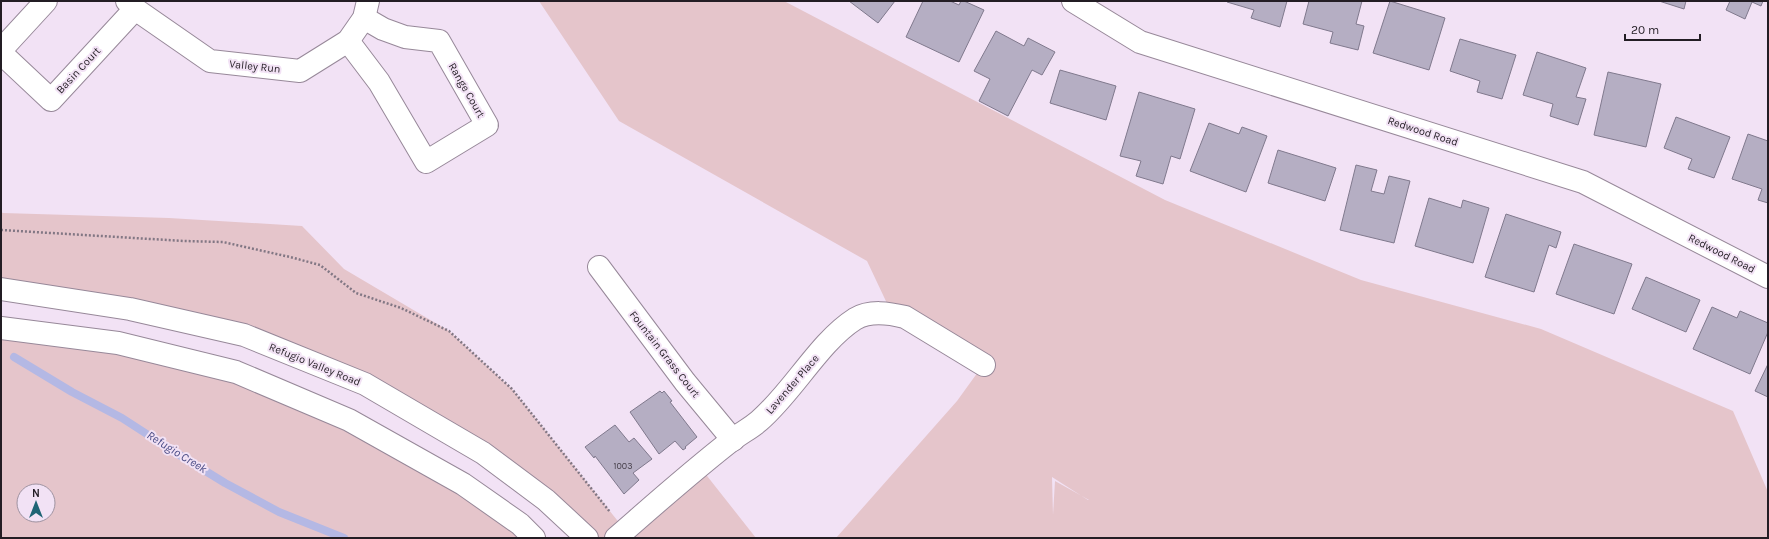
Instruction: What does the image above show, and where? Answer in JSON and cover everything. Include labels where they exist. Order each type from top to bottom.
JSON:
[{"type":"street","name":"Basin Court","points":[[46,1],[1,52],[51,100],[131,5]]},
{"type":"street","name":"Redwood Road","points":[[1072,1],[1140,42],[1583,182],[1768,277]]},
{"type":"street","name":"Valley Run","points":[[131,5],[210,61],[300,71],[348,41],[366,9]]},
{"type":"street","name":"Range Court","points":[[348,41],[379,82],[426,162],[487,125],[439,41],[405,37],[383,29],[366,9]]},
{"type":"street","name":"Fountain Grass Court","points":[[600,267],[685,382],[733,440]]},
{"type":"street","name":"Refugio Valley Road","points":[[1,289],[130,309],[244,335],[365,384],[483,453],[546,500],[587,538]]},
{"type":"street","name":"Lavender Place","points":[[620,534],[733,440],[759,421],[782,397],[835,335],[857,318],[867,314],[877,313],[905,317],[984,365]]},
{"type":"street","points":[[1,328],[118,343],[236,372],[362,427],[463,484],[520,524],[534,538]]},
{"type":"path","points":[[1,230],[223,242],[290,256],[320,265],[356,293],[401,308],[449,331],[512,389],[620,534]]},
{"type":"shaded area","points":[[539,1],[784,1],[1165,200],[1361,280],[1541,329],[1733,411],[1768,492],[1768,538],[836,538],[957,401],[983,365],[892,314],[867,261],[619,121]],"holes":[[[1052,477],[1081,496],[1055,481],[1053,515]]]},
{"type":"shaded area","points":[[1,212],[169,218],[302,226],[344,269],[449,331],[512,389],[625,530],[700,467],[756,538],[587,538],[483,453],[244,335],[1,289]]},
{"type":"shaded area","points":[[1,328],[118,343],[349,420],[534,538],[1,538]]},
{"type":"building","points":[[849,1],[895,1],[878,23]]},
{"type":"building","points":[[923,1],[950,1],[959,5],[961,1],[964,1],[984,10],[959,62],[906,37]]},
{"type":"building","points":[[1287,1],[1280,27],[1251,18],[1254,10],[1227,2]]},
{"type":"building","points":[[1309,1],[1362,1],[1356,24],[1364,26],[1358,50],[1330,43],[1333,32],[1303,24]]},
{"type":"building","points":[[1390,1],[1445,18],[1429,70],[1373,53]]},
{"type":"building","points":[[1659,1],[1686,1],[1684,9]]},
{"type":"building","points":[[1730,1],[1763,1],[1761,6],[1752,2],[1745,19],[1726,10]]},
{"type":"building","points":[[996,31],[1024,46],[1028,38],[1055,52],[1042,75],[1032,70],[1008,116],[979,101],[990,79],[974,71]]},
{"type":"building","points":[[1460,39],[1516,55],[1502,99],[1477,92],[1480,81],[1450,71]]},
{"type":"building","points":[[1537,52],[1586,68],[1576,97],[1586,99],[1578,125],[1550,116],[1553,104],[1523,95]]},
{"type":"building","points":[[1060,70],[1116,86],[1106,120],[1050,103]]},
{"type":"building","points":[[1608,72],[1661,84],[1646,147],[1594,135]]},
{"type":"building","points":[[1139,92],[1195,109],[1180,159],[1171,156],[1163,184],[1136,176],[1141,161],[1120,156]]},
{"type":"building","points":[[1676,117],[1730,137],[1714,178],[1688,169],[1692,159],[1664,148]]},
{"type":"building","points":[[1209,123],[1239,134],[1242,127],[1267,136],[1246,192],[1190,171]]},
{"type":"building","points":[[1748,134],[1768,141],[1768,203],[1758,200],[1762,189],[1732,179]]},
{"type":"building","points":[[1278,150],[1336,168],[1325,201],[1268,183]]},
{"type":"building","points":[[1356,165],[1377,170],[1371,191],[1384,194],[1389,176],[1410,181],[1394,243],[1340,230]]},
{"type":"building","points":[[1429,198],[1461,208],[1463,200],[1489,208],[1473,263],[1415,246]]},
{"type":"building","points":[[1506,214],[1561,232],[1556,248],[1549,245],[1534,292],[1485,277]]},
{"type":"building","points":[[1574,244],[1632,264],[1614,314],[1556,294]]},
{"type":"building","points":[[1646,277],[1700,300],[1686,332],[1632,309]]},
{"type":"building","points":[[1712,307],[1737,318],[1740,311],[1768,323],[1768,332],[1750,374],[1693,349]]},
{"type":"building","points":[[1768,364],[1768,397],[1755,391]]},
{"type":"building","points":[[660,391],[662,393],[664,391],[672,401],[670,402],[697,437],[683,450],[675,441],[659,454],[630,412]]},
{"type":"building","points":[[615,425],[629,442],[634,438],[652,459],[633,473],[639,480],[624,494],[595,456],[594,458],[585,447]]},
{"type":"waterway","name":"Refugio Creek","points":[[14,357],[72,392],[122,418],[225,483],[279,512],[344,538]]}]
